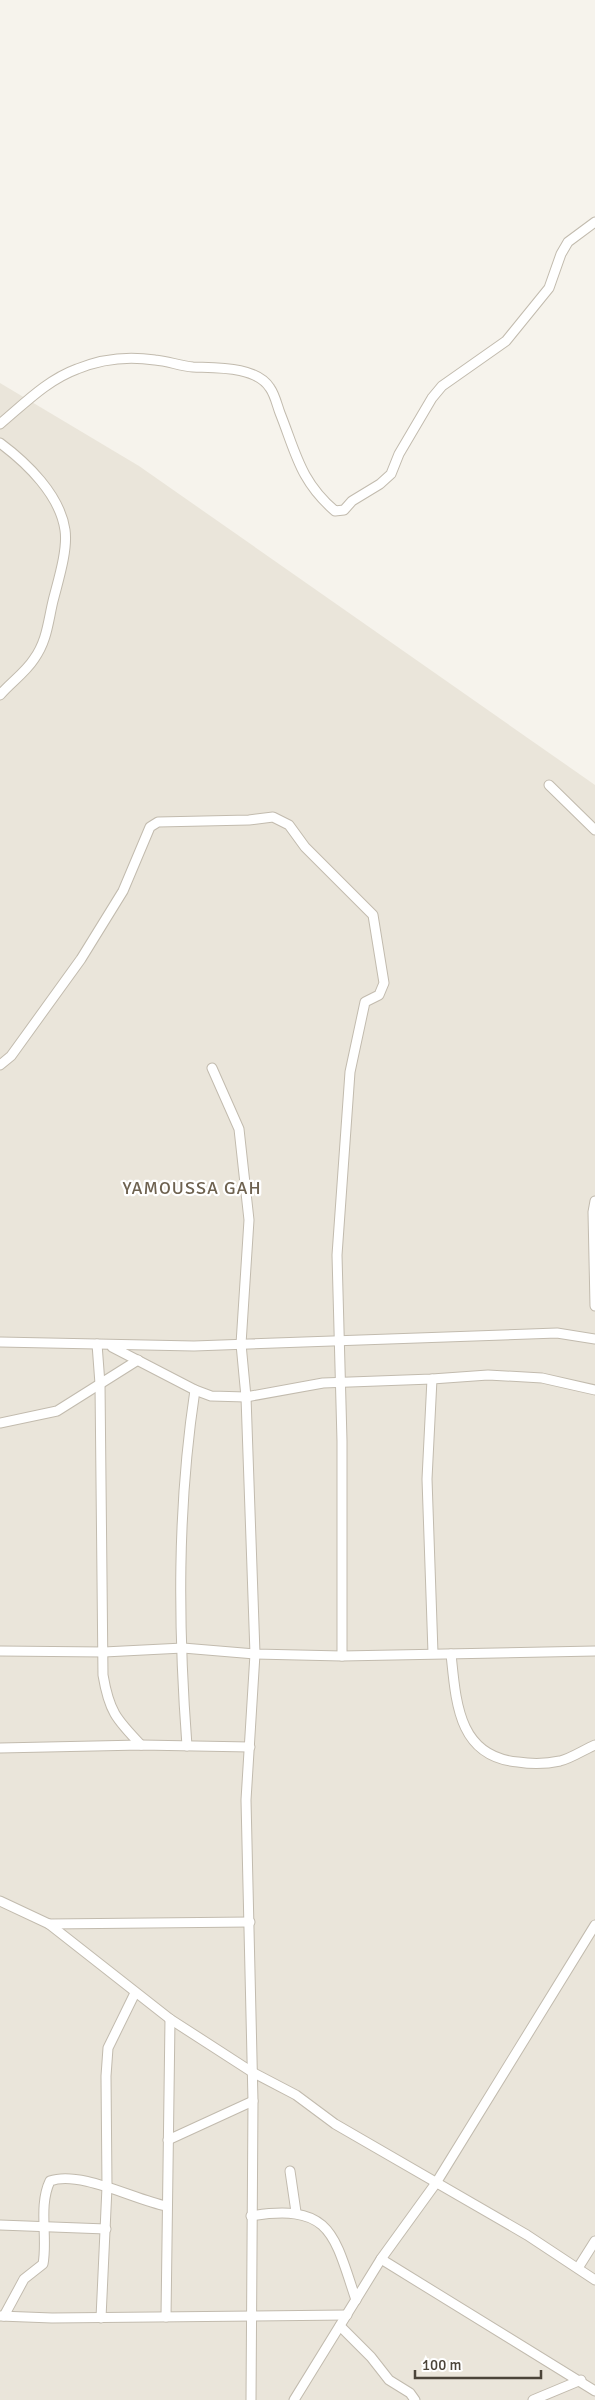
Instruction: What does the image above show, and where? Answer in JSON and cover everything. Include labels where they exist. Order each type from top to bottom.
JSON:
[{"type":"street","points":[[0,424],[56,379],[76,369],[98,362],[126,358],[155,360],[191,366],[224,367],[248,372],[270,387],[298,464],[309,484],[334,511],[344,510],[352,501],[380,484],[391,474],[399,454],[432,398],[442,386],[506,341],[549,288],[561,254],[568,242],[595,222]]},
{"type":"street","points":[[0,443],[16,454],[45,487],[59,507],[66,531],[62,564],[46,639],[34,660],[0,695]]},
{"type":"street","points":[[549,785],[595,830]]},
{"type":"street","points":[[0,1065],[11,1056],[86,950],[123,891],[150,827],[158,822],[249,820],[273,817],[289,825],[305,847],[373,915],[384,984],[379,996],[365,1002],[350,1072],[337,1255],[340,1340],[342,1656]]},
{"type":"street","points":[[212,1068],[239,1129],[249,1220],[241,1344],[246,1396],[255,1654],[246,1800],[253,2101],[250,2216],[250,2400]]},
{"type":"street","points":[[595,1201],[593,1212],[595,1306]]},
{"type":"street","points":[[0,1342],[194,1346],[558,1333],[595,1339]]},
{"type":"street","points":[[97,1344],[100,1384],[103,1675],[107,1699],[116,1718],[141,1745]]},
{"type":"street","points":[[109,1345],[195,1390],[211,1396],[246,1396],[286,1388],[340,1383],[432,1380],[503,1375],[542,1378],[595,1390]]},
{"type":"street","points":[[0,1423],[57,1411],[138,1360]]},
{"type":"street","points":[[432,1380],[427,1479],[433,1653]]},
{"type":"street","points":[[187,1746],[180,1579],[183,1480],[195,1390]]},
{"type":"street","points":[[0,1650],[104,1652],[182,1648],[255,1654],[342,1656],[595,1651]]},
{"type":"street","points":[[451,1654],[457,1700],[464,1725],[472,1739],[483,1752],[503,1761],[532,1764],[560,1761],[595,1745]]},
{"type":"street","points":[[0,1748],[141,1745],[250,1747]]},
{"type":"street","points":[[0,1901],[49,1924],[170,2019],[252,2072],[296,2095],[335,2124],[527,2235],[595,2280]]},
{"type":"street","points":[[49,1924],[250,1922]]},
{"type":"street","points":[[294,2400],[381,2259],[436,2183],[595,1925]]},
{"type":"street","points":[[101,2318],[106,2229],[106,2076],[108,2048],[135,1993]]},
{"type":"street","points":[[166,2316],[170,2019]]},
{"type":"street","points":[[168,2140],[253,2101]]},
{"type":"street","points":[[290,2171],[296,2212]]},
{"type":"street","points":[[166,2206],[88,2182],[56,2179],[50,2181],[47,2188],[43,2227],[45,2253],[43,2264],[24,2279],[2,2316],[101,2318],[347,2315]]},
{"type":"street","points":[[250,2216],[296,2212],[319,2223],[335,2240],[356,2300]]},
{"type":"street","points":[[0,2225],[106,2229]]},
{"type":"street","points":[[578,2268],[595,2241]]},
{"type":"street","points":[[381,2259],[595,2391]]},
{"type":"street","points":[[340,2326],[371,2357],[389,2380],[410,2394],[415,2400]]},
{"type":"street","points":[[533,2400],[580,2380]]},
{"type":"shaded area","points":[[0,383],[139,466],[595,785],[595,2400],[0,2400]]},
{"type":"district","name":"YAMOUSSA GAH","points":[[192,1188]]}]
